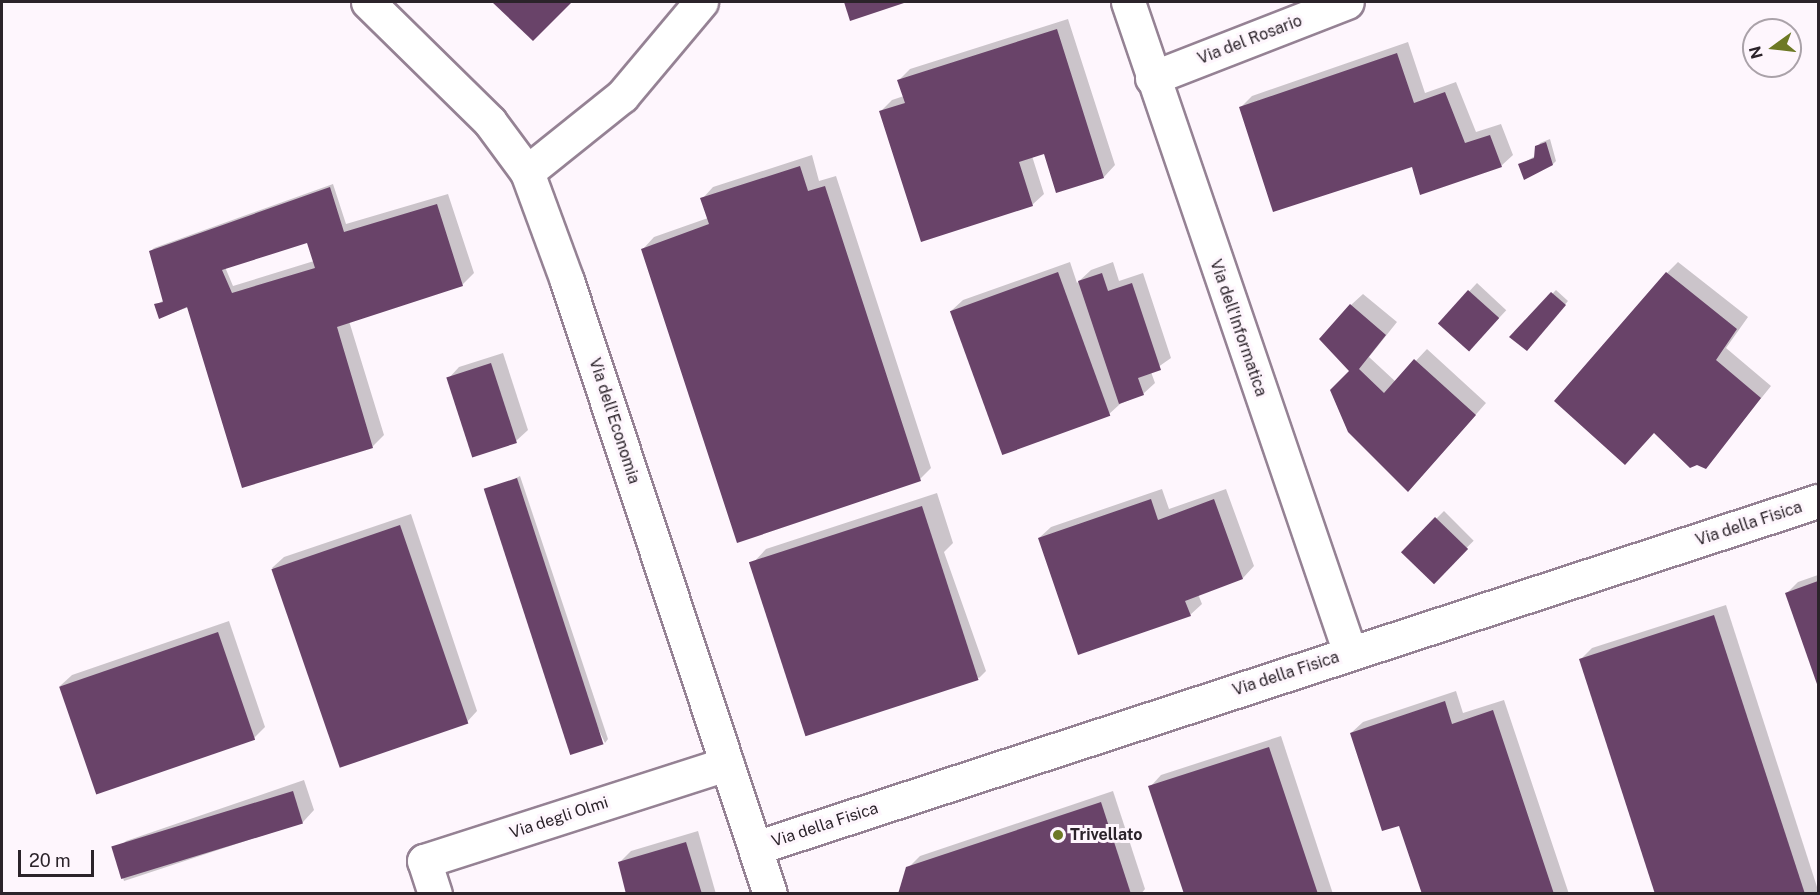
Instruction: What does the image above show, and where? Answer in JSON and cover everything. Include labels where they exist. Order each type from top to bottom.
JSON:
[{"type":"street","name":"Via dell'Economia","points":[[368,2],[490,122],[527,172],[567,281],[770,894]]},
{"type":"street","points":[[527,172],[622,96],[701,2]]},
{"type":"street","name":"Via dell'Informatica","points":[[1128,2],[1152,78],[1350,653]]},
{"type":"street","name":"Via del Rosario","points":[[1152,78],[1347,2]]},
{"type":"street","name":"Via della Fisica","points":[[755,848],[1818,501]]},
{"type":"street","name":"Via degli Olmi","points":[[435,894],[424,861],[727,764]]},
{"type":"building","points":[[492,2],[572,2],[533,41]]},
{"type":"building","points":[[844,2],[907,2],[850,21]]},
{"type":"building","points":[[1057,29],[1104,178],[1056,193],[1044,154],[1019,162],[1033,206],[921,242],[879,111],[905,103],[897,80]]},
{"type":"building","points":[[1397,53],[1414,103],[1445,92],[1465,143],[1490,135],[1502,167],[1420,195],[1412,167],[1273,212],[1239,107]]},
{"type":"building","points":[[1546,142],[1553,165],[1524,180],[1518,164],[1534,158],[1535,146]]},
{"type":"building","points":[[800,166],[808,191],[825,186],[921,481],[737,543],[641,249],[709,224],[700,198]]},
{"type":"building","points":[[330,187],[344,232],[437,204],[463,286],[337,327],[373,448],[242,488],[187,307],[159,319],[154,304],[163,302],[149,251]],"holes":[[[307,243],[315,268],[232,293],[222,270]]]},
{"type":"building","points":[[1058,272],[1110,416],[1002,455],[950,311]]},
{"type":"building","points":[[1666,272],[1737,329],[1716,360],[1761,398],[1706,469],[1697,465],[1690,468],[1654,433],[1625,465],[1554,401]]},
{"type":"building","points":[[1102,273],[1108,291],[1132,283],[1161,370],[1138,378],[1144,395],[1119,404],[1078,281]]},
{"type":"building","points":[[1468,290],[1499,318],[1469,352],[1438,323]]},
{"type":"building","points":[[1551,292],[1566,305],[1527,351],[1509,337]]},
{"type":"building","points":[[1350,304],[1386,335],[1359,369],[1384,393],[1414,359],[1476,415],[1408,492],[1348,432],[1330,390],[1349,371],[1319,339]]},
{"type":"building","points":[[491,363],[517,443],[472,457],[446,378]]},
{"type":"building","points":[[517,478],[604,744],[570,755],[484,489]]},
{"type":"building","points":[[1151,499],[1158,520],[1214,499],[1243,579],[1185,601],[1191,616],[1078,655],[1038,538]]},
{"type":"building","points":[[922,506],[979,680],[805,736],[749,562]]},
{"type":"building","points":[[1435,517],[1468,549],[1434,584],[1401,552]]},
{"type":"building","points":[[400,525],[468,724],[340,768],[271,569]]},
{"type":"building","points":[[1818,581],[1818,687],[1785,593]]},
{"type":"building","points":[[1714,615],[1805,894],[1655,894],[1579,659]]},
{"type":"building","points":[[218,632],[255,740],[96,794],[59,687]]},
{"type":"building","points":[[1445,701],[1452,724],[1493,710],[1554,894],[1422,894],[1399,826],[1382,831],[1350,733]]},
{"type":"building","points":[[1269,747],[1318,894],[1184,894],[1148,786]]},
{"type":"building","points":[[293,791],[303,824],[121,879],[111,847]]},
{"type":"building","name":"Trivellato","points":[[1101,802],[1131,894],[898,894],[906,867]]},
{"type":"building","points":[[686,842],[702,894],[626,894],[618,862]]},
{"type":"place","name":"Trivellato","points":[[1058,835]]}]
